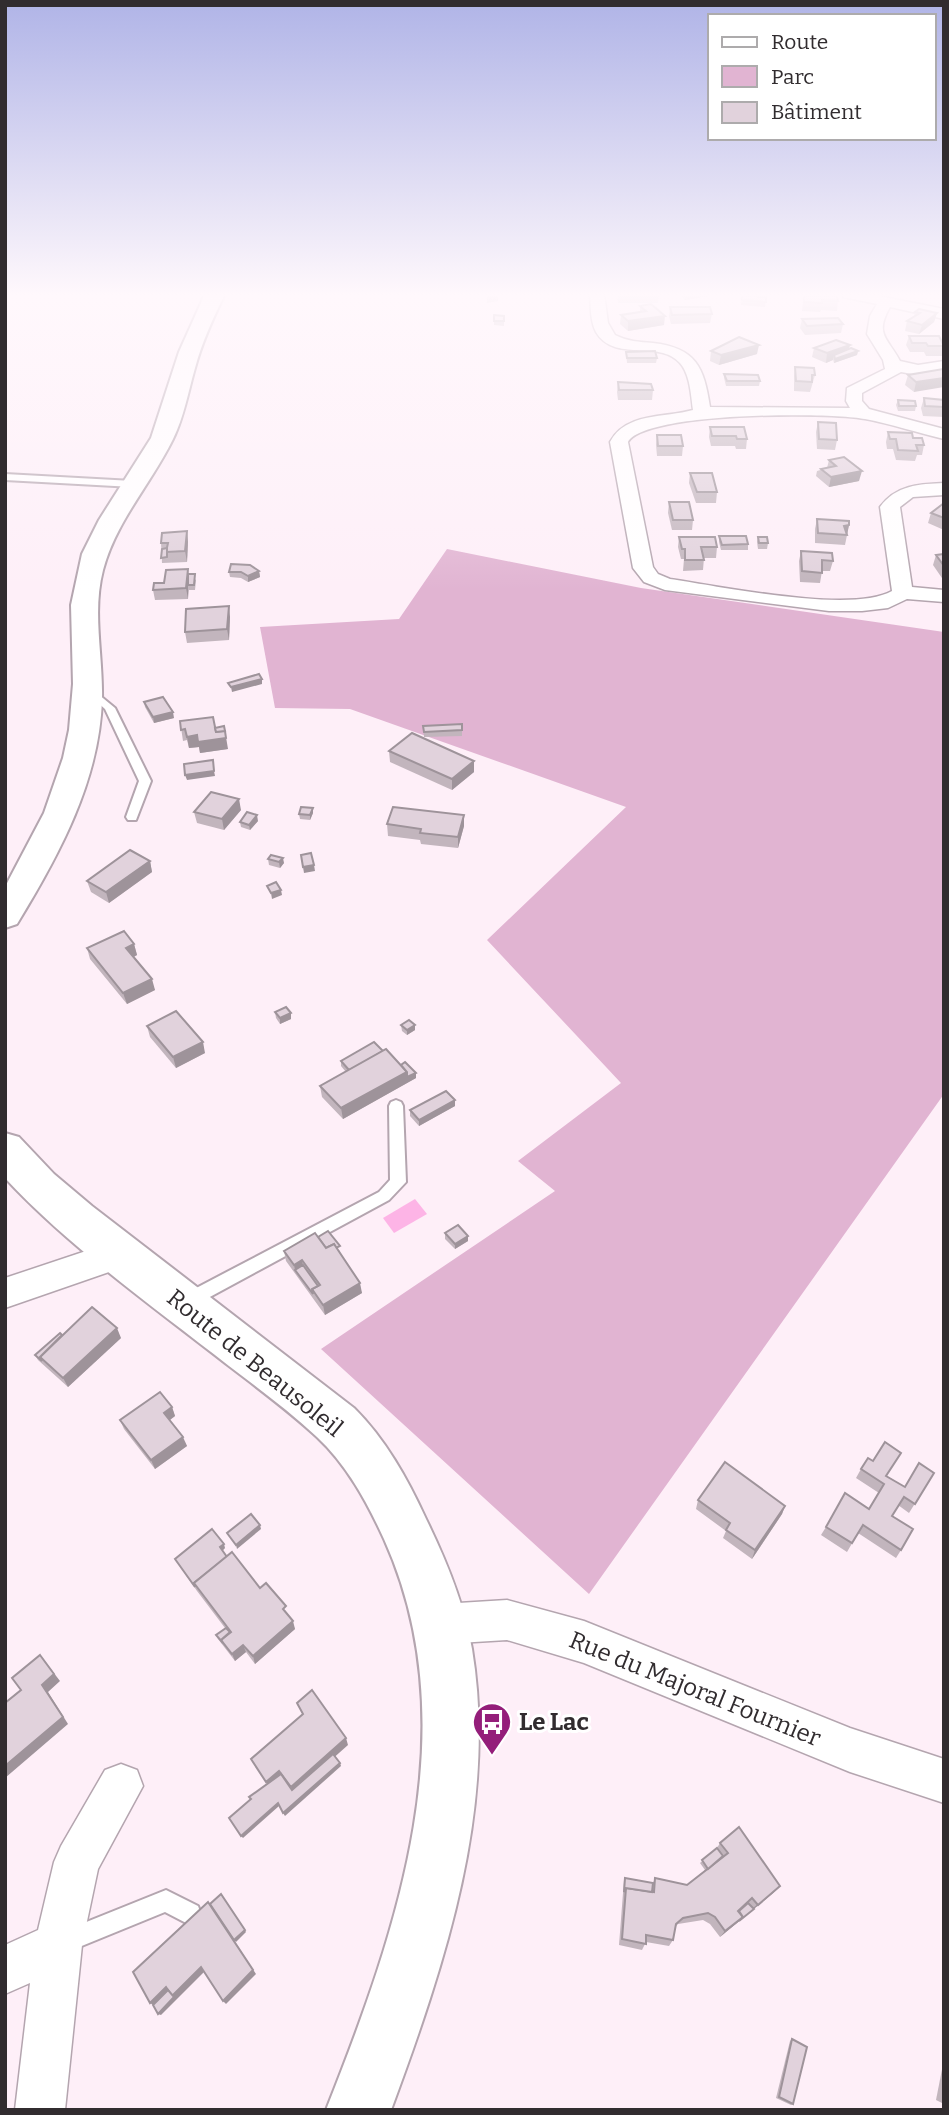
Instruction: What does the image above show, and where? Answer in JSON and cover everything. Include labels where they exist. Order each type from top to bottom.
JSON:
[{"type":"main road","points":[[5,916],[47,844],[72,783],[83,735],[87,698],[82,609],[103,535],[161,440],[178,393]]},
{"type":"main road","name":"Route de Beausoleil","points":[[5,1149],[66,1210],[337,1424],[376,1474],[416,1547],[442,1624],[451,1709],[445,1816],[432,1889],[409,1973],[388,2032]]},
{"type":"main road","points":[[358,2110],[388,2032]]},
{"type":"main road","points":[[374,2110],[388,2032]]},
{"type":"street","points":[[697,393],[702,412]]},
{"type":"street","points":[[853,393],[853,401],[863,413]]},
{"type":"street","points":[[944,434],[863,413],[702,412],[688,418],[626,430],[619,442],[643,568],[651,578],[664,584],[817,604],[877,605],[899,598],[903,593],[890,507],[893,500],[902,494],[944,489]]},
{"type":"street","points":[[923,490],[944,498]]},
{"type":"street","points":[[903,593],[944,596]]},
{"type":"street","points":[[5,1293],[97,1262],[114,1249]]},
{"type":"street","name":"Rue du Majoral Fournier","points":[[442,1624],[507,1620],[584,1642],[850,1750],[944,1781]]},
{"type":"street","points":[[40,2110],[58,1945],[77,1863],[121,1786]]},
{"type":"street","points":[[5,1970],[58,1945]]},
{"type":"lane","points":[[5,477],[132,484]]},
{"type":"lane","points":[[87,698],[98,697],[110,708],[145,781],[132,817]]},
{"type":"lane","points":[[184,1304],[384,1196],[398,1182],[396,1106]]},
{"type":"lane","points":[[58,1945],[166,1900],[190,1914]]},
{"type":"green space","points":[[447,549],[641,588],[944,632],[944,1094],[589,1594],[321,1349],[555,1191],[518,1161],[621,1083],[487,940],[626,807],[350,709],[275,708],[260,627],[399,619]]},
{"type":"shaded area","points":[[415,1199],[427,1214],[394,1233],[383,1218]]},
{"type":"building","points":[[924,398],[944,400],[944,407],[925,406]]},
{"type":"building","points":[[898,400],[915,401],[916,406],[899,406]]},
{"type":"building","points":[[818,422],[836,423],[837,440],[819,439]]},
{"type":"building","points":[[710,427],[744,427],[747,439],[712,436]]},
{"type":"building","points":[[888,432],[912,433],[913,438],[922,438],[924,445],[916,445],[918,451],[898,450],[896,439],[890,439]]},
{"type":"building","points":[[657,435],[681,435],[683,446],[658,446]]},
{"type":"building","points":[[844,457],[862,471],[831,477],[821,469],[836,466],[829,460]]},
{"type":"building","points":[[690,473],[712,473],[717,492],[697,492]]},
{"type":"building","points":[[669,502],[689,502],[693,520],[673,520]]},
{"type":"building","points":[[944,503],[944,518],[931,513]]},
{"type":"building","points":[[817,519],[849,521],[849,525],[844,526],[847,535],[818,533]]},
{"type":"building","points":[[187,531],[185,551],[166,552],[168,543],[161,543],[162,533]]},
{"type":"building","points":[[719,536],[746,536],[748,544],[722,545]]},
{"type":"building","points":[[679,537],[715,537],[717,547],[701,547],[704,560],[685,560],[685,549],[682,549]]},
{"type":"building","points":[[758,537],[767,537],[768,543],[759,543]]},
{"type":"building","points":[[167,548],[167,557],[161,558],[162,549]]},
{"type":"building","points":[[801,551],[832,553],[833,561],[822,560],[822,573],[802,571]]},
{"type":"building","points":[[944,554],[944,566],[936,555]]},
{"type":"building","points":[[231,564],[250,565],[259,571],[248,576],[241,572],[229,572]]},
{"type":"building","points":[[188,569],[186,588],[153,590],[154,583],[164,583],[166,570]]},
{"type":"building","points":[[188,574],[195,574],[194,585],[188,585]]},
{"type":"building","points":[[229,606],[227,629],[185,632],[186,609]]},
{"type":"building","points":[[259,674],[262,679],[231,687],[228,683]]},
{"type":"building","points":[[163,697],[173,712],[153,717],[144,702]]},
{"type":"building","points":[[213,717],[216,732],[225,731],[226,738],[198,742],[197,735],[187,737],[185,729],[181,730],[180,721]]},
{"type":"building","points":[[462,724],[462,730],[424,732],[423,726]]},
{"type":"building","points":[[224,726],[225,731],[216,732],[215,728]]},
{"type":"building","points":[[412,733],[474,761],[452,779],[389,751]]},
{"type":"building","points":[[213,760],[214,771],[185,775],[184,764]]},
{"type":"building","points":[[211,792],[239,799],[222,819],[194,812]]},
{"type":"building","points":[[301,807],[313,808],[310,815],[299,814]]},
{"type":"building","points":[[393,807],[464,815],[458,837],[420,833],[421,829],[387,824]]},
{"type":"building","points":[[247,812],[257,815],[249,825],[240,822]]},
{"type":"building","points":[[130,850],[150,861],[106,892],[87,881]]},
{"type":"building","points":[[311,853],[314,865],[303,867],[301,855]]},
{"type":"building","points":[[271,855],[283,858],[279,862],[268,859]]},
{"type":"building","points":[[276,882],[281,890],[271,893],[267,886]]},
{"type":"building","points":[[124,931],[134,944],[126,948],[152,979],[123,993],[87,948]]},
{"type":"building","points":[[286,1007],[291,1013],[280,1018],[275,1012]]},
{"type":"building","points":[[176,1011],[203,1042],[173,1057],[147,1026]]},
{"type":"building","points":[[409,1020],[415,1025],[407,1030],[401,1025]]},
{"type":"building","points":[[374,1042],[383,1051],[349,1070],[341,1061]]},
{"type":"building","points":[[386,1049],[407,1072],[341,1108],[320,1086]]},
{"type":"building","points":[[405,1062],[416,1073],[407,1077],[407,1072],[401,1065]]},
{"type":"building","points":[[446,1091],[455,1100],[419,1120],[410,1110]]},
{"type":"building","points":[[458,1225],[468,1236],[455,1244],[445,1233]]},
{"type":"building","points":[[328,1231],[340,1246],[336,1248],[334,1244],[326,1248],[318,1237]]},
{"type":"building","points":[[315,1233],[326,1248],[334,1244],[360,1283],[323,1305],[312,1289],[320,1285],[302,1260],[294,1265],[284,1251]]},
{"type":"building","points":[[303,1265],[318,1286],[312,1289],[313,1294],[295,1270]]},
{"type":"building","points":[[92,1307],[117,1328],[63,1378],[40,1357]]},
{"type":"building","points":[[60,1333],[62,1335],[40,1357],[42,1361],[35,1355]]},
{"type":"building","points":[[160,1392],[172,1407],[164,1413],[183,1437],[151,1460],[120,1420]]},
{"type":"building","points":[[885,1442],[901,1453],[886,1476],[905,1487],[919,1463],[934,1473],[915,1504],[904,1497],[892,1516],[913,1529],[901,1550],[863,1525],[852,1543],[826,1527],[845,1493],[869,1509],[884,1484],[861,1469],[868,1458],[873,1461]]},
{"type":"building","points":[[725,1462],[785,1506],[755,1550],[726,1530],[730,1523],[698,1500]]},
{"type":"building","points":[[251,1514],[260,1525],[236,1545],[227,1533]]},
{"type":"building","points":[[212,1529],[224,1544],[220,1547],[227,1557],[194,1583],[195,1587],[175,1559]]},
{"type":"building","points":[[232,1552],[260,1588],[266,1583],[286,1606],[283,1609],[293,1621],[253,1656],[243,1645],[232,1654],[221,1640],[231,1632],[194,1583]]},
{"type":"building","points":[[226,1628],[230,1632],[221,1640],[223,1643],[216,1635]]},
{"type":"building","points":[[40,1655],[54,1674],[42,1685],[63,1717],[5,1766],[5,1703],[21,1690],[12,1678]]},
{"type":"building","points":[[312,1690],[346,1738],[291,1787],[279,1771],[266,1782],[251,1759],[303,1714],[297,1703]]},
{"type":"building","points":[[333,1754],[340,1763],[283,1813],[278,1803],[241,1836],[229,1818],[251,1799],[249,1797],[281,1774],[292,1790]]},
{"type":"building","points":[[739,1827],[780,1886],[758,1905],[752,1898],[738,1911],[743,1917],[725,1931],[715,1917],[708,1913],[683,1918],[676,1924],[673,1940],[646,1935],[646,1944],[622,1939],[626,1888],[654,1892],[655,1878],[687,1885],[728,1853],[720,1843]]},
{"type":"building","points":[[717,1848],[723,1856],[708,1869],[702,1860]]},
{"type":"building","points":[[625,1878],[653,1883],[652,1892],[626,1888],[624,1892]]},
{"type":"building","points":[[221,1894],[245,1930],[234,1940],[210,1904]]},
{"type":"building","points":[[208,1902],[253,1970],[223,2001],[201,1967],[172,1996],[166,1987],[150,2003],[133,1972]]},
{"type":"building","points":[[748,1903],[754,1909],[739,1921],[743,1917],[739,1911]]},
{"type":"building","points":[[168,1990],[174,1997],[158,2014],[153,2005]]},
{"type":"building","points":[[792,2039],[807,2047],[793,2104],[779,2097]]},
{"type":"place","name":"Le Lac","points":[[492,1756]]}]
